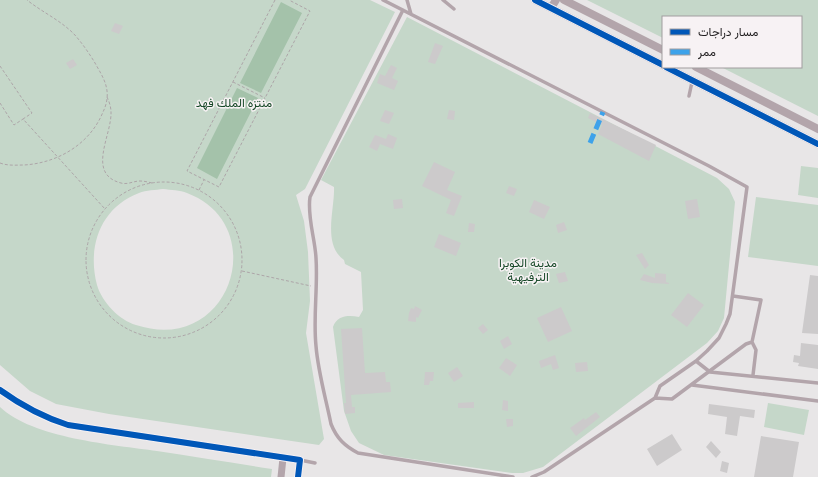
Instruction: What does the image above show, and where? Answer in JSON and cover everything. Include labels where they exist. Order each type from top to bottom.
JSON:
[{"type":"street","points":[[535,0],[662,64]]},
{"type":"street","points":[[551,8],[556,0]]},
{"type":"street","points":[[564,0],[662,49]]},
{"type":"street","points":[[668,68],[818,144]]},
{"type":"street","points":[[693,81],[697,68],[818,129]]},
{"type":"street","points":[[0,390],[22,405],[44,417],[68,425],[300,460],[298,477]]},
{"type":"street","points":[[281,477],[283,458]]},
{"type":"lane","points":[[383,0],[709,166],[747,187],[730,314],[719,338],[696,362],[660,386],[655,398],[544,472],[532,477]]},
{"type":"lane","points":[[407,0],[411,14]]},
{"type":"lane","points":[[443,0],[454,9]]},
{"type":"lane","points":[[403,10],[310,197],[309,211],[316,254],[316,348],[331,424],[335,434],[341,442],[358,453],[513,477]]},
{"type":"lane","points":[[689,96],[693,81]]},
{"type":"lane","points":[[733,296],[761,300],[752,342],[756,350],[753,375]]},
{"type":"lane","points":[[655,398],[672,399],[746,344],[752,342]]},
{"type":"lane","points":[[696,362],[710,372],[753,375],[818,383]]},
{"type":"lane","points":[[692,385],[818,401]]},
{"type":"lane","points":[[300,460],[315,463]]},
{"type":"path","points":[[27,0],[61,23],[84,45],[104,79],[107,96],[112,111],[108,141],[102,160],[103,168],[114,180],[122,183],[139,181],[176,183],[199,190],[219,205],[234,226],[240,243],[242,262],[240,280],[233,298],[222,313],[208,326],[191,334],[173,338],[154,338],[136,334],[119,325],[105,313],[95,297],[88,280],[86,259],[89,238],[94,225],[105,209],[122,194],[135,188],[155,183]]},
{"type":"path","points":[[275,0],[187,171],[219,187],[310,11],[289,0]]},
{"type":"path","points":[[0,66],[32,113],[14,125],[0,103]]},
{"type":"path","points":[[233,82],[265,98]]},
{"type":"path","points":[[0,162],[16,165],[46,162],[77,146],[94,129],[101,118],[107,96]]},
{"type":"path","points":[[23,119],[105,209]]},
{"type":"path","points":[[199,190],[205,180]]},
{"type":"path","points":[[241,271],[316,287]]},
{"type":"green space","name":"منتزه الملك فهد","points":[[0,0],[370,0],[395,12],[305,189],[296,195],[304,221],[308,252],[310,301],[306,333],[324,439],[319,445],[109,414],[56,404],[30,391],[0,365]],"holes":[[[163,189],[187,193],[213,209],[228,231],[233,257],[229,283],[216,305],[196,322],[169,330],[136,325],[123,319],[112,310],[103,298],[99,291],[94,271],[96,243],[100,230],[106,219],[115,208],[139,193]]]},
{"type":"green space","points":[[587,0],[818,0],[818,116],[723,68],[802,68],[802,16],[662,16],[662,38]]},
{"type":"green space","name":"مدينة الكوبرا الترفيهية","points":[[407,17],[717,178],[729,189],[735,202],[724,318],[718,331],[707,343],[543,467],[523,473],[512,473],[384,455],[359,443],[351,431],[344,411],[333,327],[340,318],[347,316],[359,317],[363,310],[361,272],[345,264],[344,260],[337,253],[333,245],[331,226],[334,187],[321,180]]},
{"type":"green space","points":[[801,166],[818,168],[818,198],[798,195]]},
{"type":"green space","points":[[756,197],[818,205],[818,266],[748,257]]},
{"type":"green space","points":[[768,403],[809,410],[804,435],[764,427]]},
{"type":"green space","points":[[0,407],[14,418],[52,433],[97,443],[272,469],[271,477],[0,477]]},
{"type":"shaded area","points":[[281,2],[302,13],[261,93],[240,83]]},
{"type":"shaded area","points":[[237,88],[258,98],[217,179],[197,168]]},
{"type":"building","points":[[115,23],[123,26],[119,34],[111,31]]},
{"type":"building","points":[[435,43],[443,46],[435,64],[428,62]]},
{"type":"building","points":[[73,59],[77,65],[70,69],[66,63]]},
{"type":"building","points":[[391,65],[397,68],[392,78],[398,81],[394,90],[377,83],[380,74],[385,76]]},
{"type":"building","points":[[385,110],[394,113],[389,124],[380,121]]},
{"type":"building","points":[[449,110],[455,111],[454,120],[447,119]]},
{"type":"building","points":[[590,113],[656,145],[649,161],[598,134],[602,125],[588,118]]},
{"type":"building","points":[[388,134],[397,138],[393,149],[380,144],[377,151],[369,147],[375,135],[386,139]]},
{"type":"building","points":[[434,162],[455,172],[447,190],[462,196],[454,216],[446,213],[451,200],[422,186]]},
{"type":"building","points":[[509,186],[517,189],[514,196],[506,193]]},
{"type":"building","points":[[402,199],[403,208],[394,209],[393,200]]},
{"type":"building","points":[[697,199],[700,217],[688,219],[685,201]]},
{"type":"building","points":[[534,200],[550,207],[544,219],[529,212]]},
{"type":"building","points":[[564,222],[567,230],[558,233],[556,225]]},
{"type":"building","points":[[469,223],[475,224],[474,232],[468,232]]},
{"type":"building","points":[[439,234],[461,243],[456,256],[434,247]]},
{"type":"building","points":[[642,253],[649,265],[645,269],[636,255]]},
{"type":"building","points":[[565,272],[568,281],[559,283],[556,274]]},
{"type":"building","points":[[655,273],[666,274],[666,282],[669,284],[652,283],[640,280],[644,274],[655,278]]},
{"type":"building","points":[[810,275],[818,276],[818,334],[802,333]]},
{"type":"building","points":[[688,293],[704,305],[687,327],[671,315]]},
{"type":"building","points":[[415,306],[422,310],[418,318],[416,317],[416,322],[408,321],[411,308],[414,309]]},
{"type":"building","points":[[561,307],[572,331],[548,342],[537,318]]},
{"type":"building","points":[[483,324],[488,330],[483,334],[478,328]]},
{"type":"building","points":[[362,328],[365,373],[385,372],[386,382],[390,382],[391,392],[351,395],[352,407],[355,407],[355,413],[345,414],[344,403],[346,403],[341,329]]},
{"type":"building","points":[[508,336],[512,344],[504,349],[500,341]]},
{"type":"building","points":[[801,343],[818,345],[818,369],[798,366],[799,363],[793,362],[794,355],[800,356]]},
{"type":"building","points":[[555,355],[559,368],[553,370],[551,364],[541,368],[539,361]]},
{"type":"building","points":[[506,358],[517,365],[510,376],[499,368]]},
{"type":"building","points":[[587,362],[588,371],[576,372],[575,363]]},
{"type":"building","points":[[457,367],[463,376],[454,382],[448,373]]},
{"type":"building","points":[[425,372],[434,372],[433,381],[430,381],[429,385],[424,385]]},
{"type":"building","points":[[503,400],[508,401],[508,411],[502,410]]},
{"type":"building","points":[[474,402],[474,408],[458,408],[458,403]]},
{"type":"building","points":[[709,404],[755,410],[754,418],[740,416],[737,436],[725,434],[727,417],[708,414]]},
{"type":"building","points":[[596,412],[600,417],[576,436],[570,428]]},
{"type":"building","points":[[506,419],[513,419],[513,426],[507,427]]},
{"type":"building","points":[[672,434],[682,450],[657,466],[647,449]]},
{"type":"building","points":[[761,436],[799,442],[793,477],[754,477]]},
{"type":"building","points":[[711,441],[721,452],[716,458],[706,447]]},
{"type":"building","points":[[722,461],[729,463],[727,473],[720,471]]},
{"type":"marked path","points":[[590,143],[603,112]]},
{"type":"cycle path","points":[[535,0],[662,64]]},
{"type":"cycle path","points":[[668,68],[818,144]]},
{"type":"cycle path","points":[[0,390],[33,410],[68,425],[300,460],[298,477]]}]
